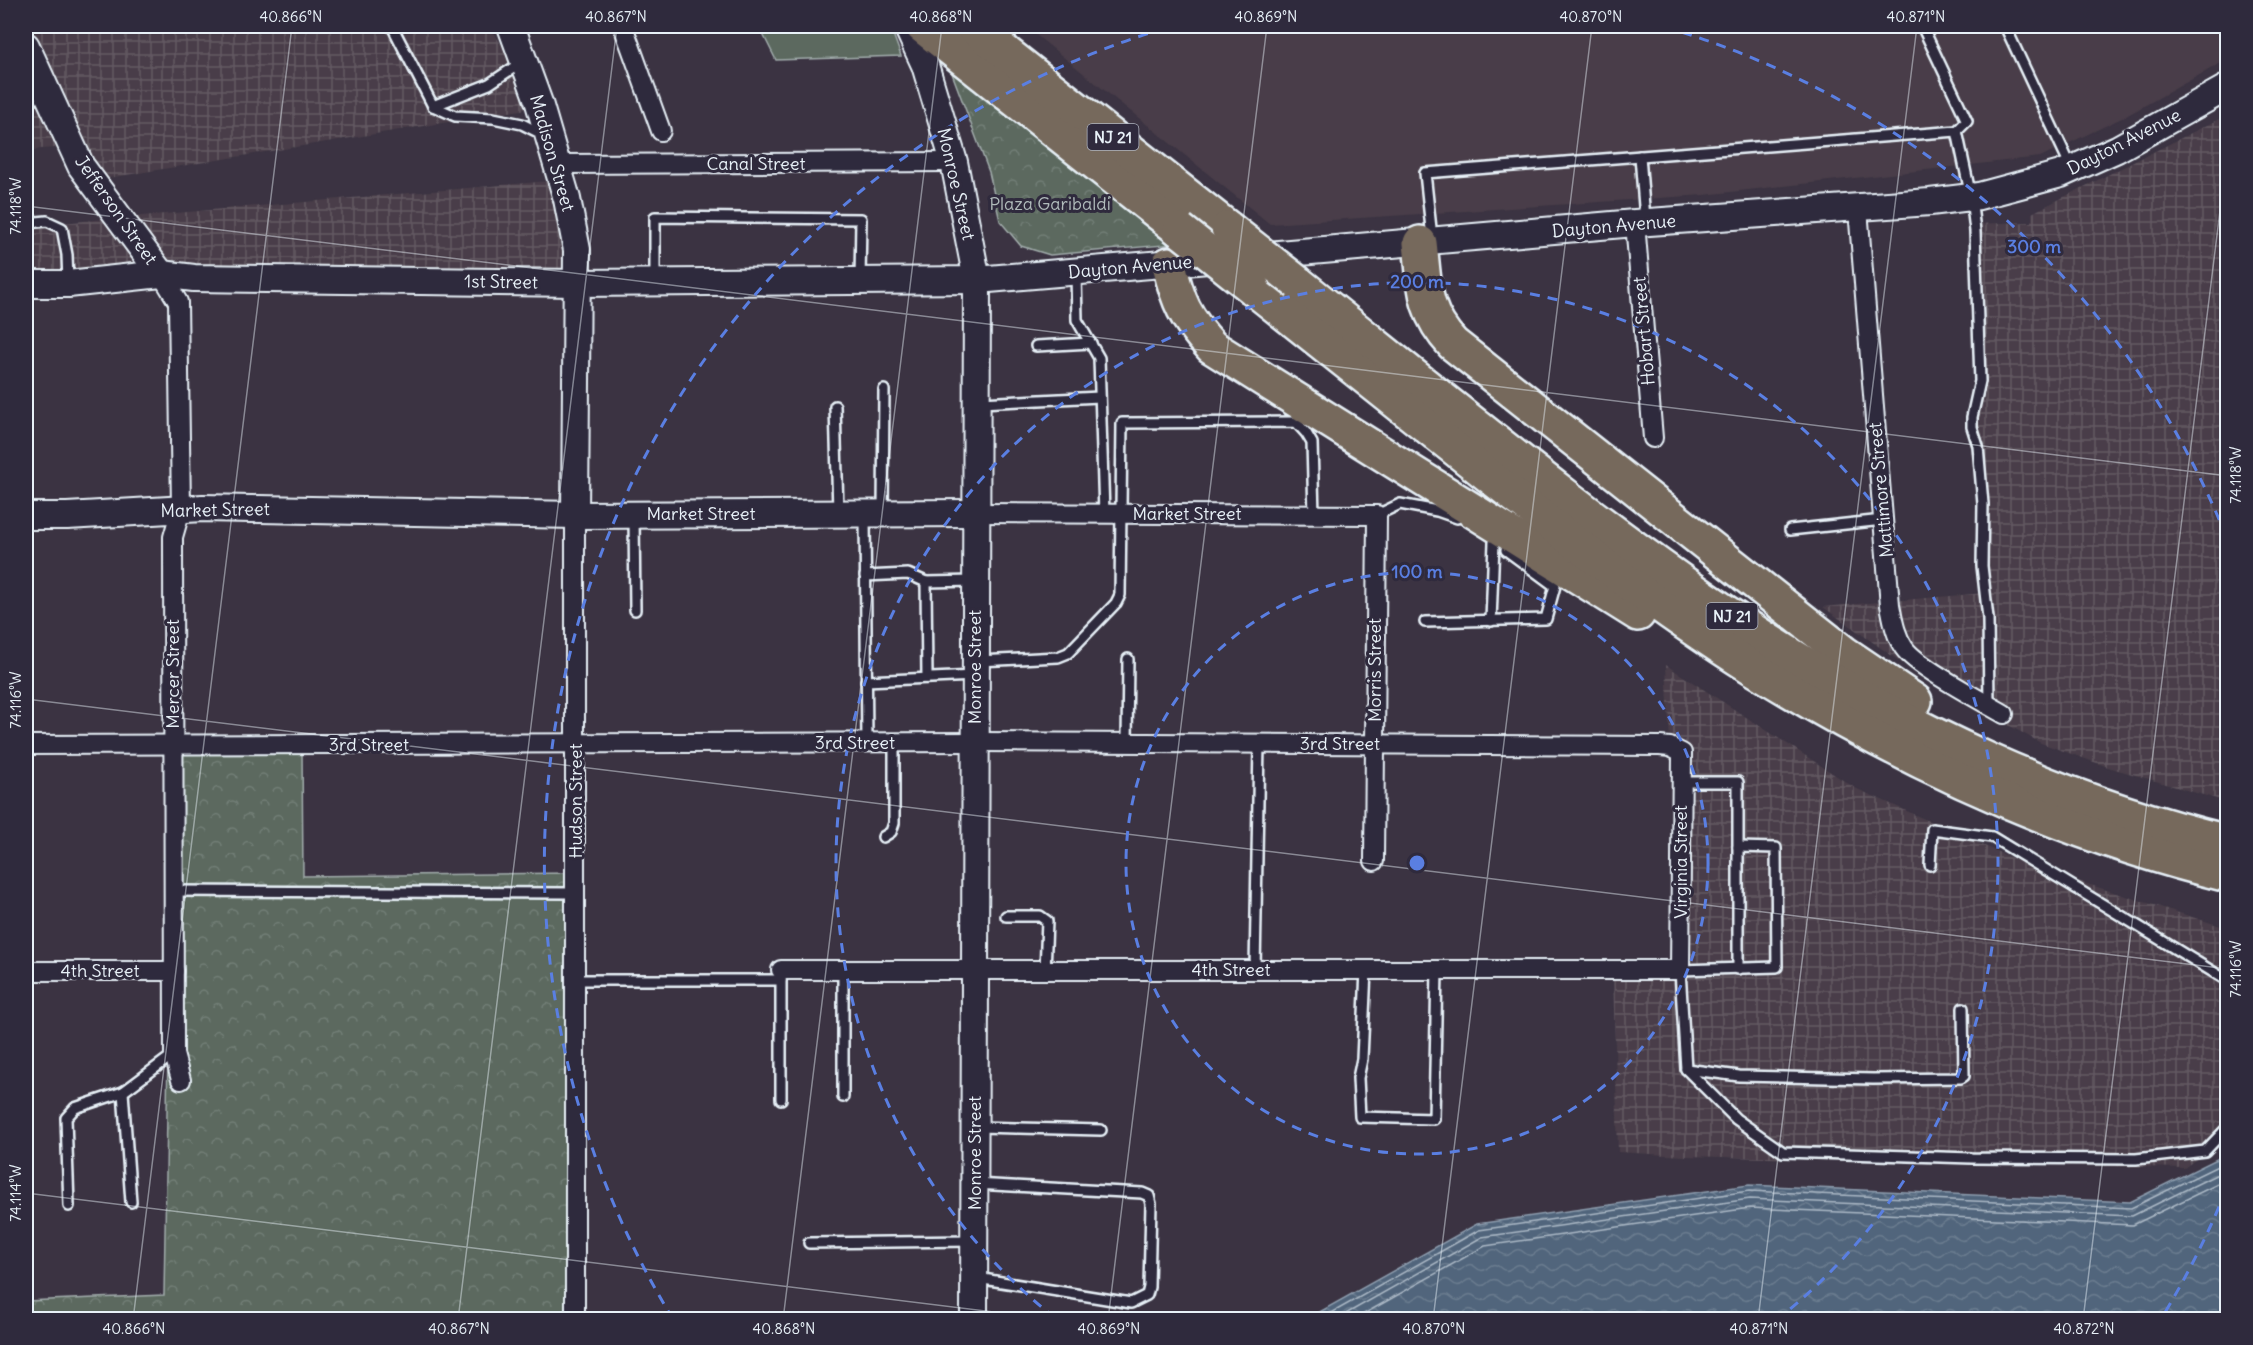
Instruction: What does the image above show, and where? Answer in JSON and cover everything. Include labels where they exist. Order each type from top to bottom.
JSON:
[{"type":"highway","name":"NJ 21","points":[[922,26],[1518,498],[1635,587],[1752,667],[1858,729],[1958,780],[2103,838],[2153,855],[2228,874]]},
{"type":"highway","name":"NJ 21","points":[[985,35],[1644,555],[1779,646],[1892,711],[2016,771],[2163,825],[2228,842]]},
{"type":"highway","points":[[1426,242],[1426,296],[1430,313],[1439,329],[1453,344],[1863,667],[1939,716],[1979,736],[2051,768],[2228,837]]},
{"type":"highway","points":[[1169,264],[1182,310],[1207,341],[1230,359],[1746,682],[1847,737],[1899,762],[1948,782],[2004,800]]},
{"type":"street","name":"Madison Street","points":[[511,26],[557,164],[578,250],[577,283]]},
{"type":"street","points":[[622,26],[661,131]]},
{"type":"street","name":"Monroe Street","points":[[907,26],[925,65],[954,162],[977,280],[974,1320]]},
{"type":"street","name":"Jefferson Street","points":[[29,62],[81,166],[161,274]]},
{"type":"street","name":"Dayton Avenue","points":[[977,280],[1640,223],[1858,209],[1971,197],[2018,187],[2072,169],[2117,148],[2228,87]]},
{"type":"street","name":"Canal Street","points":[[557,164],[954,162]]},
{"type":"street","name":"Mattimore Street","points":[[1858,209],[1890,605],[1896,634],[1905,650],[1922,664],[1996,710]]},
{"type":"street","name":"Hobart Street","points":[[1640,223],[1653,438]]},
{"type":"street","name":"1st Street","points":[[26,284],[68,284],[161,274],[194,278],[577,283],[977,280]]},
{"type":"street","name":"Mercer Street","points":[[161,274],[178,302],[181,509],[173,537],[174,1054],[181,1080]]},
{"type":"street","name":"Hudson Street","points":[[575,1320],[577,283]]},
{"type":"street","name":"Market Street","points":[[26,516],[67,516],[181,509],[575,515],[874,513],[1377,515]]},
{"type":"street","name":"Morris Street","points":[[1374,861],[1377,515]]},
{"type":"street","name":"3rd Street","points":[[26,745],[975,742],[1660,746],[1670,747],[1682,753]]},
{"type":"street","name":"Virginia Street","points":[[1680,970],[1682,753]]},
{"type":"street","name":"4th Street","points":[[781,975],[843,970],[1680,970]]},
{"type":"street","name":"4th Street","points":[[26,971],[174,971]]},
{"type":"lane","points":[[393,26],[433,106],[455,116],[493,118],[522,124],[549,138]]},
{"type":"lane","points":[[1426,242],[1425,173],[1957,131],[1967,121],[1923,26]]},
{"type":"lane","points":[[2005,26],[2072,169]]},
{"type":"lane","points":[[433,106],[489,84],[524,61]]},
{"type":"lane","points":[[1957,131],[1971,197],[1975,231],[1980,381],[1972,427],[1978,446],[1983,504],[1982,566],[1996,710]]},
{"type":"lane","points":[[1640,156],[1640,223]]},
{"type":"lane","points":[[655,282],[655,217],[861,219],[860,281]]},
{"type":"lane","points":[[26,223],[47,221],[62,228],[68,255],[68,284]]},
{"type":"lane","points":[[866,681],[927,678],[975,668],[1058,657],[1068,653],[1116,603],[1120,595],[1100,397],[1099,358],[1077,320],[1076,272]]},
{"type":"lane","points":[[1036,346],[1091,344]]},
{"type":"lane","points":[[867,743],[865,576],[874,513],[884,390]]},
{"type":"lane","points":[[976,404],[1100,397]]},
{"type":"lane","points":[[835,406],[838,514]]},
{"type":"lane","points":[[1112,514],[1122,423],[1296,423],[1312,443],[1314,515]]},
{"type":"lane","points":[[1377,515],[1400,504],[1451,515],[1466,523]]},
{"type":"lane","points":[[634,515],[635,610]]},
{"type":"lane","points":[[1790,530],[1883,520]]},
{"type":"lane","points":[[1425,622],[1491,621],[1546,620],[1555,586],[1491,540],[1491,621]]},
{"type":"lane","points":[[865,576],[908,574],[926,582],[975,580]]},
{"type":"lane","points":[[926,582],[927,678]]},
{"type":"lane","points":[[1127,743],[1128,659]]},
{"type":"lane","points":[[883,837],[891,832],[894,824],[894,742]]},
{"type":"lane","points":[[1255,970],[1259,744]]},
{"type":"lane","points":[[1682,782],[1738,782],[1738,969]]},
{"type":"lane","points":[[1930,865],[1932,829],[1992,837],[2228,981]]},
{"type":"lane","points":[[1738,847],[1776,848],[1777,967],[1680,970],[1686,1069],[1736,1119],[1783,1152],[1972,1158],[2136,1159],[2205,1151],[2228,1127]]},
{"type":"lane","points":[[174,891],[576,893]]},
{"type":"lane","points":[[1006,916],[1040,916],[1047,921],[1045,971]]},
{"type":"lane","points":[[843,970],[843,1097]]},
{"type":"lane","points":[[1366,970],[1362,1059],[1358,1078],[1360,1117],[1434,1119],[1437,970]]},
{"type":"lane","points":[[575,980],[781,975],[781,1099]]},
{"type":"lane","points":[[1686,1069],[1760,1077],[1961,1078],[1964,1076],[1963,1008]]},
{"type":"lane","points":[[69,1206],[66,1118],[75,1108],[123,1092],[174,1054]]},
{"type":"lane","points":[[123,1092],[131,1202]]},
{"type":"lane","points":[[975,1126],[1101,1130]]},
{"type":"lane","points":[[974,1278],[1131,1303],[1139,1300],[1147,1295],[1149,1287],[1151,1204],[1149,1197],[1142,1193],[975,1184]]},
{"type":"lane","points":[[809,1243],[975,1241]]},
{"type":"shaded area","points":[[26,26],[490,26],[539,107],[90,181],[71,147],[26,150]]},
{"type":"shaded area","points":[[1025,26],[2227,26],[2228,59],[2126,116],[2040,157],[1704,195],[1270,224]]},
{"type":"shaded area","points":[[2227,115],[2227,802],[2108,767],[2041,743],[1926,680],[1823,607],[1985,593],[1983,504],[1972,427],[1979,387],[1974,224],[2032,222],[2032,213]]},
{"type":"shaded area","points":[[561,180],[581,286],[26,285],[26,226]]},
{"type":"shaded area","points":[[1666,665],[1855,788],[2027,865],[2227,928],[2227,1137],[2184,1168],[1684,1156],[1618,1152],[1613,973],[1682,973]]},
{"type":"green space","points":[[759,26],[890,26],[901,56],[776,60]]},
{"type":"green space","name":"Plaza Garibaldi","points":[[940,26],[995,26],[1176,244],[1050,255],[1021,246],[1000,221],[989,172],[950,68]]},
{"type":"green space","points":[[173,749],[302,750],[303,876],[575,873],[572,1319],[26,1320],[26,1301],[164,1295]]},
{"type":"water","points":[[2227,1154],[2227,1319],[1307,1319],[1477,1224],[1749,1185],[2130,1202]]}]
